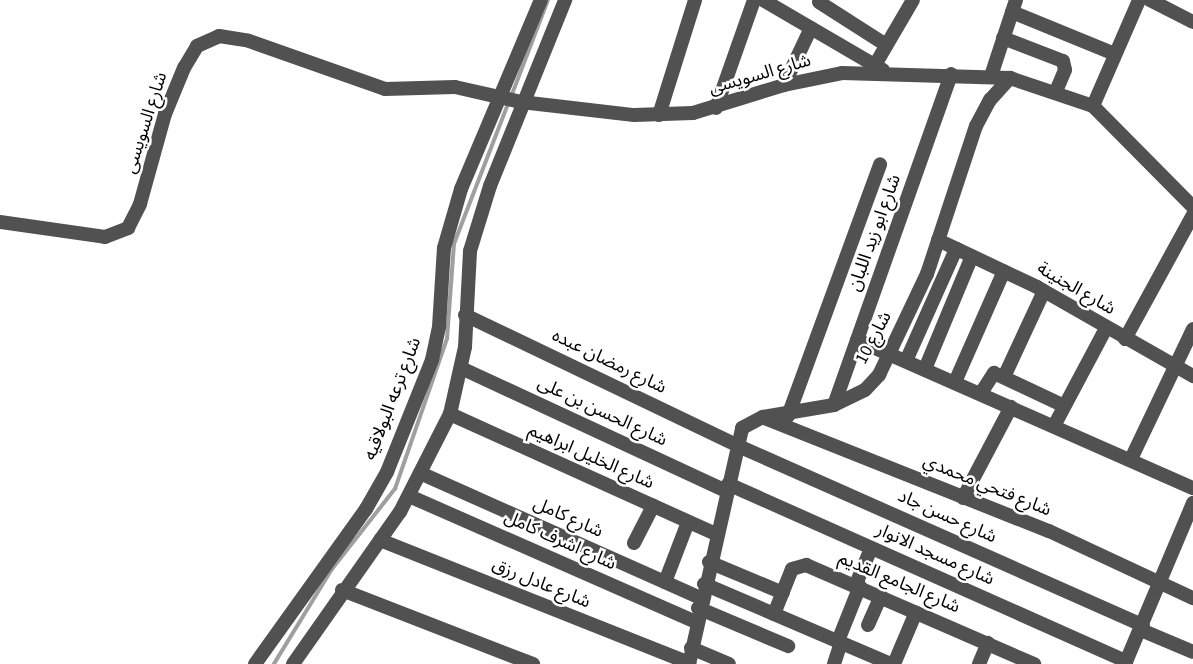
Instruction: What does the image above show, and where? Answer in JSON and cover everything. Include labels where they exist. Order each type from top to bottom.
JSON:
[{"type":"street","name":"شارع ترعه البولاقيه","points":[[254,664],[350,533],[387,472],[432,360],[450,222],[541,0]]},
{"type":"street","points":[[293,664],[409,496],[450,414],[461,368],[470,251],[519,102],[565,0]]},
{"type":"street","points":[[659,115],[695,0]]},
{"type":"street","points":[[716,108],[754,0]]},
{"type":"street","points":[[763,0],[788,6],[807,26],[880,68],[886,45],[913,0]]},
{"type":"street","points":[[1139,0],[1093,106],[1193,207]]},
{"type":"street","points":[[1150,0],[1193,22]]},
{"type":"street","points":[[784,85],[807,26],[820,1],[886,45]]},
{"type":"street","points":[[991,76],[1014,6],[1115,54]]},
{"type":"street","name":"شارع السويسى","points":[[0,222],[106,237],[128,228],[141,204],[165,114],[184,68],[197,46],[219,36],[249,41],[385,89],[441,86],[519,102],[659,115],[716,108],[784,85],[880,68],[1010,78],[1056,90],[1093,106]]},
{"type":"street","points":[[1003,38],[1062,61],[1065,68],[1056,90]]},
{"type":"street","name":"شارع ابو زيد اللبان","points":[[834,405],[951,74]]},
{"type":"street","name":"شارع 10","points":[[763,417],[788,416],[834,405],[865,390],[890,354],[918,298],[979,119],[1010,78]]},
{"type":"street","points":[[788,416],[880,164]]},
{"type":"street","points":[[1125,339],[1193,215]]},
{"type":"street","name":"شارع الجنينة","points":[[938,240],[1044,291],[1193,376]]},
{"type":"street","points":[[906,361],[956,249]]},
{"type":"street","points":[[925,369],[972,256]]},
{"type":"street","points":[[955,382],[1004,271]]},
{"type":"street","points":[[1004,377],[1044,291]]},
{"type":"street","name":"شارع رمضان عبده","points":[[465,315],[736,445]]},
{"type":"street","points":[[1054,426],[1062,405],[1105,328]]},
{"type":"street","points":[[1130,459],[1193,329]]},
{"type":"street","points":[[857,340],[1193,488]]},
{"type":"street","name":"شارع الحسن بن على","points":[[461,368],[727,487]]},
{"type":"street","points":[[981,393],[989,374],[1004,377],[1062,405]]},
{"type":"street","points":[[963,498],[1011,407]]},
{"type":"street","name":"شارع الخليل ابراهيم","points":[[450,414],[716,534]]},
{"type":"street","points":[[689,664],[736,445],[742,428],[763,417]]},
{"type":"street","name":"شارع فتحي محمدي","points":[[763,417],[963,498],[1193,598]]},
{"type":"street","name":"شارع حسن جاد","points":[[736,445],[1193,652]]},
{"type":"street","name":"شارع كامل","points":[[420,473],[665,582],[700,603]]},
{"type":"street","name":"شارع مسجد الانوار","points":[[727,487],[872,548],[1126,663]]},
{"type":"street","name":"شارع اشرف كامل","points":[[409,496],[700,603]]},
{"type":"street","points":[[1126,663],[1193,503]]},
{"type":"street","points":[[634,543],[653,506]]},
{"type":"street","points":[[665,582],[688,522]]},
{"type":"street","name":"شارع عادل رزق","points":[[380,540],[689,664]]},
{"type":"street","points":[[834,664],[839,641],[872,548]]},
{"type":"street","points":[[709,562],[783,593]]},
{"type":"street","name":"شارع الجامع القديم","points":[[774,614],[792,569],[800,564],[858,585],[1034,664]]},
{"type":"street","points":[[342,590],[533,664]]},
{"type":"street","points":[[868,625],[881,596]]},
{"type":"street","points":[[700,603],[774,614],[892,664],[916,612]]},
{"type":"street","points":[[700,603],[788,646]]},
{"type":"street","points":[[979,664],[988,643]]},
{"type":"street","points":[[691,648],[730,664]]},
{"type":"waterway","points":[[511,97],[548,0]]},
{"type":"waterway","points":[[274,664],[332,569],[395,489],[447,339],[454,244],[508,104]]}]
